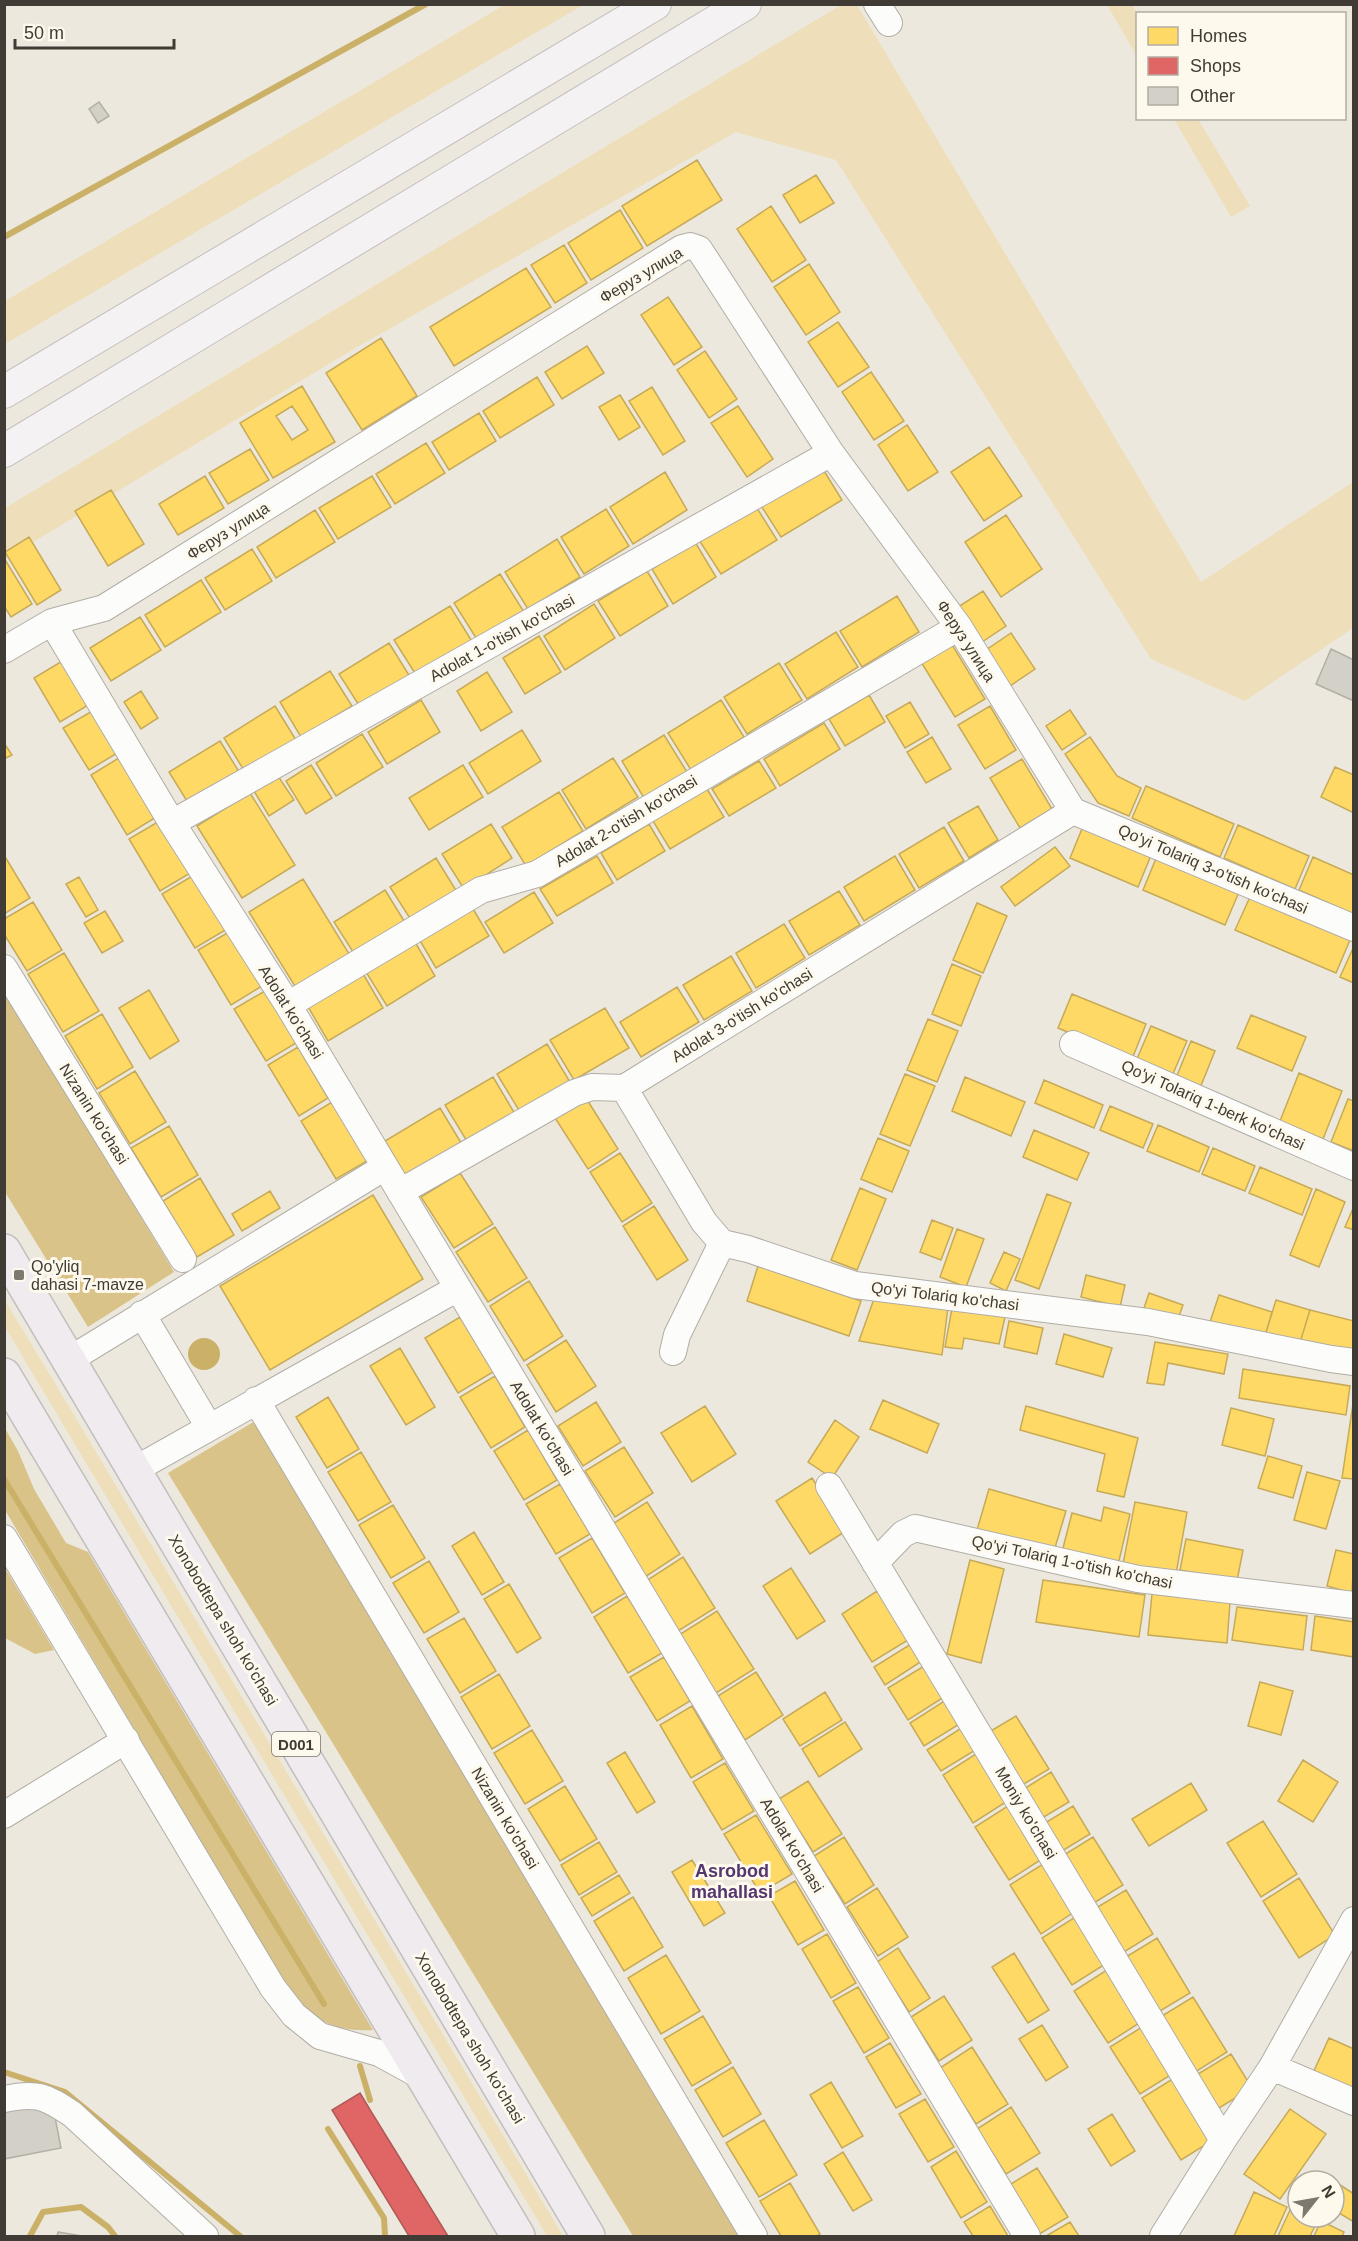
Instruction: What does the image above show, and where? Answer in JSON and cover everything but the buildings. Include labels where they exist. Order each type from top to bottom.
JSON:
[{"type":"highway","name":"Xonobodtepa shoh ko'chasi","points":[[4,1251],[588,2236]]},
{"type":"highway","points":[[4,1375],[518,2236]]},
{"type":"main road","points":[[4,392],[655,4]]},
{"type":"main road","points":[[4,451],[745,4]]},
{"type":"street","name":"Феруз улица","points":[[4,650],[52,622],[104,608],[682,248],[690,246],[699,249],[831,453],[959,627],[1073,811]]},
{"type":"street","name":"Adolat 1-o'tish ko'chasi","points":[[172,823],[831,453]]},
{"type":"street","name":"Adolat ko'chasi","points":[[52,622],[172,823],[288,1005],[1027,2236]]},
{"type":"street","name":"Adolat 2-o'tish ko'chasi","points":[[288,1005],[482,890],[537,874],[959,627]]},
{"type":"street","name":"Qo'yi Tolariq 3-o'tish ko'chasi","points":[[1073,811],[1353,928]]},
{"type":"street","name":"Adolat 3-o'tish ko'chasi","points":[[624,1088],[1073,811]]},
{"type":"street","name":"Nizanin ko'chasi","points":[[4,968],[183,1259]]},
{"type":"street","name":"Qo'yi Tolariq 1-berk ko'chasi","points":[[1073,1044],[1353,1167]]},
{"type":"street","points":[[400,1192],[574,1093],[592,1087],[624,1088],[704,1222],[722,1243],[677,1335],[673,1352]]},
{"type":"street","points":[[69,1360],[385,1167]]},
{"type":"street","name":"Qo'yi Tolariq ko'chasi","points":[[722,1243],[748,1249],[855,1285],[1148,1322],[1353,1362]]},
{"type":"street","points":[[134,1470],[458,1288]]},
{"type":"street","points":[[142,1314],[209,1426]]},
{"type":"street","name":"Nizanin ko'chasi","points":[[256,1400],[754,2236]]},
{"type":"street","name":"Moniy ko'chasi","points":[[829,1486],[1223,2140]]},
{"type":"street","name":"Qo'yi Tolariq 1-o'tish ko'chasi","points":[[875,1563],[903,1534],[915,1528],[1138,1579],[1353,1605]]},
{"type":"street","points":[[4,1538],[273,1988],[294,2015],[320,2036],[379,2053],[423,2078]]},
{"type":"street","points":[[4,1815],[126,1740]]},
{"type":"street","points":[[1163,2236],[1272,2067],[1353,1920]]},
{"type":"street","points":[[1272,2067],[1353,2102]]},
{"type":"street","points":[[4,2099],[39,2095],[72,2114],[205,2236]]},
{"type":"shaded area","points":[[506,4],[583,5],[5,344],[5,301]]},
{"type":"shaded area","points":[[841,5],[857,5],[1201,582],[1353,482],[1353,628],[1245,701],[1151,659],[836,160],[736,132],[352,350],[5,559],[5,508]]},
{"type":"shaded area","points":[[1107,5],[1132,5],[1136,12],[1136,54]]},
{"type":"shaded area","points":[[1175,120],[1199,120],[1250,206],[1231,217]]},
{"type":"shaded area","points":[[5,992],[174,1272],[88,1327],[5,1192]]},
{"type":"shaded area","points":[[4,1299],[563,2236],[547,2236],[5,1327]]},
{"type":"shaded area","points":[[204,1338],[215,1343],[220,1354],[215,1365],[204,1370],[193,1365],[188,1354],[193,1343]]},
{"type":"shaded area","points":[[257,1420],[741,2236],[633,2236],[168,1473]]},
{"type":"shaded area","points":[[6,1430],[18,1451],[34,1489],[66,1543],[88,1552],[373,2030],[348,2029],[327,2023],[308,2011],[290,1993],[5,1510]]},
{"type":"shaded area","points":[[5,1568],[54,1650],[35,1654],[5,1638]]},
{"type":"waterway","points":[[4,237],[426,4]]},
{"type":"waterway","points":[[4,1479],[324,2004]]},
{"type":"waterway","points":[[360,2066],[370,2100]]},
{"type":"waterway","points":[[4,2072],[65,2092],[240,2236]]},
{"type":"waterway","points":[[328,2129],[384,2218],[385,2236]]},
{"type":"waterway","points":[[30,2236],[43,2212],[81,2207],[108,2227],[115,2236]]},
{"type":"place","name":"Qo'yliq dahasi 7-mavze","points":[[19,1275]]},
{"type":"district","name":"Asrobod mahallasi","points":[[732,1881]]}]
